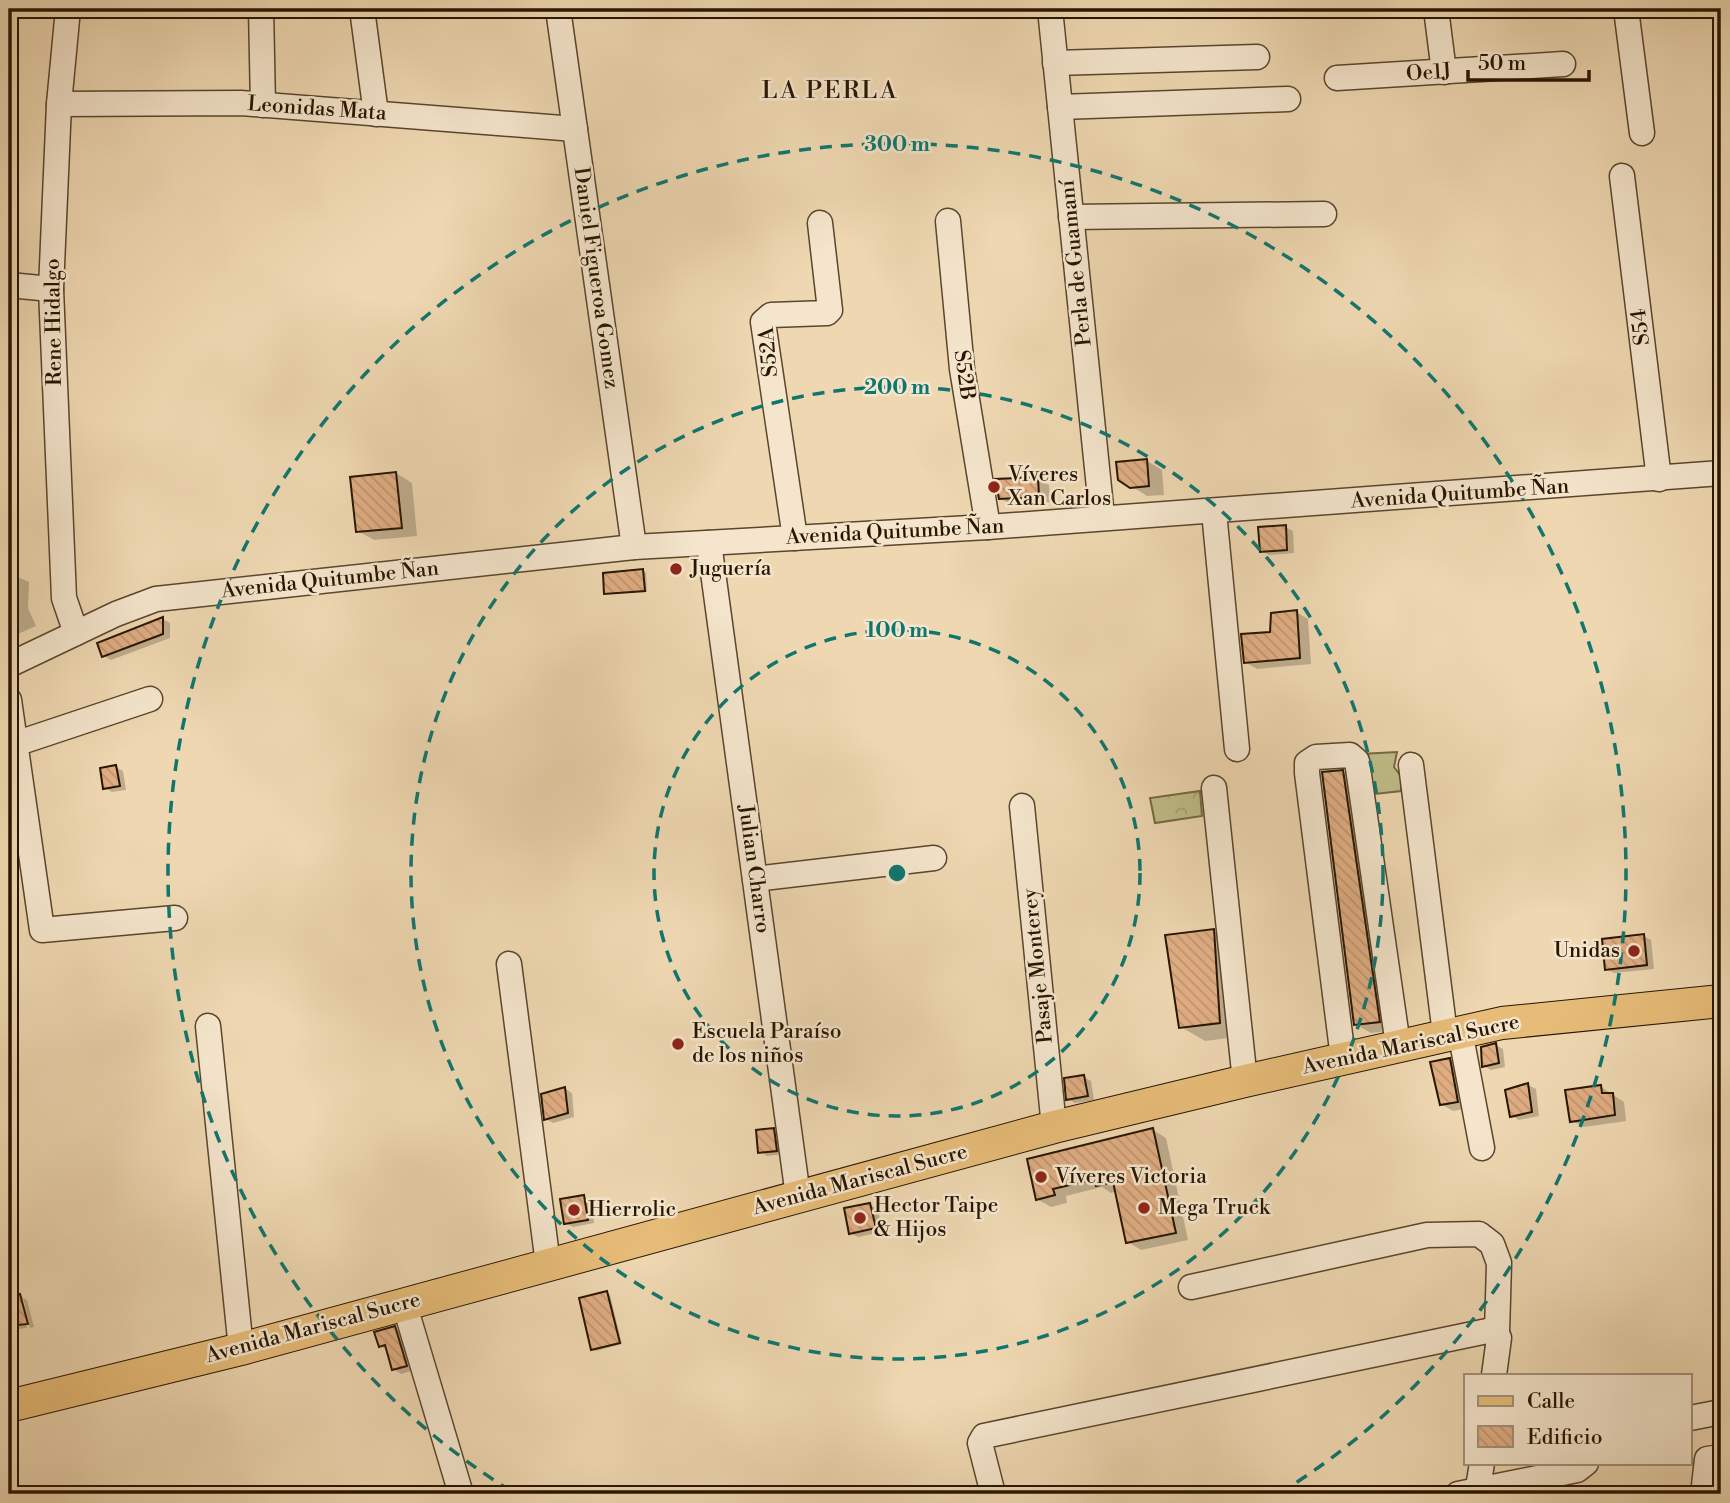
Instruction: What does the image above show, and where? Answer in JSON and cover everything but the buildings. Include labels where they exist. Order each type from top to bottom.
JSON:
[{"type":"main road","name":"Avenida Mariscal Sucre","points":[[9,1406],[241,1349],[1054,1127],[1245,1081],[1453,1032],[1555,1016],[1721,1001]]},
{"type":"street","name":"Rene Hidalgo","points":[[68,9],[60,104],[51,289],[64,598],[76,633]]},
{"type":"street","points":[[261,9],[263,105]]},
{"type":"street","points":[[362,9],[376,114]]},
{"type":"street","name":"Daniel Figueroa Gomez","points":[[558,9],[634,547]]},
{"type":"street","name":"Perla de Guamaní","points":[[1050,9],[1102,517]]},
{"type":"street","points":[[1436,9],[1444,72]]},
{"type":"street","points":[[1626,9],[1642,133]]},
{"type":"street","points":[[1055,63],[1257,57]]},
{"type":"street","name":"Oe1J","points":[[1337,78],[1563,64]]},
{"type":"street","points":[[1060,107],[1288,99]]},
{"type":"street","name":"Leonidas Mata","points":[[60,104],[263,105],[575,130]]},
{"type":"street","name":"S54","points":[[1622,176],[1659,479]]},
{"type":"street","points":[[1071,217],[1324,214]]},
{"type":"street","name":"S52B","points":[[948,221],[962,369],[988,527]]},
{"type":"street","name":"S52A","points":[[795,538],[764,322],[771,315],[827,313],[830,310],[820,223]]},
{"type":"street","points":[[9,285],[51,289]]},
{"type":"street","name":"Avenida Quitumbe Ñan","points":[[9,664],[156,599],[634,547],[1214,512],[1721,473]]},
{"type":"street","points":[[1214,512],[1237,749]]},
{"type":"street","name":"Julian Charro","points":[[709,543],[798,1196]]},
{"type":"street","name":"Avenida Quitumbe Ñan","points":[[9,681],[48,658],[76,633]]},
{"type":"street","points":[[15,744],[150,699]]},
{"type":"street","points":[[9,700],[42,930],[175,918]]},
{"type":"street","points":[[1343,1058],[1307,773],[1310,759],[1344,755],[1354,757],[1357,761],[1398,1045]]},
{"type":"street","points":[[1411,765],[1453,1032],[1482,1148]]},
{"type":"street","points":[[1214,788],[1245,1081]]},
{"type":"street","name":"Pasaje Monterey","points":[[1022,806],[1054,1127]]},
{"type":"street","points":[[755,879],[934,858]]},
{"type":"street","points":[[509,964],[548,1264]]},
{"type":"street","points":[[208,1026],[241,1349]]},
{"type":"street","points":[[1191,1287],[1427,1235],[1479,1234],[1492,1244],[1499,1263],[1494,1331],[1499,1338],[1494,1374]]},
{"type":"street","points":[[404,1303],[461,1494]]},
{"type":"street","points":[[993,1494],[980,1443],[984,1436],[1494,1331]]},
{"type":"street","points":[[1692,1418],[1721,1412]]},
{"type":"street","points":[[1703,1494],[1714,1458]]},
{"type":"street","points":[[1482,1464],[1471,1493],[1579,1476]]},
{"type":"green space","points":[[1397,752],[1394,767],[1401,776],[1401,791],[1366,795],[1360,754]]},
{"type":"green space","points":[[1200,791],[1202,816],[1155,823],[1150,798]]},
{"type":"place","name":"Víveres Xan Carlos","points":[[994,487]]},
{"type":"place","name":"Juguería","points":[[676,569]]},
{"type":"place","name":"Unidas","points":[[1634,951]]},
{"type":"place","name":"Escuela Paraíso de los niños","points":[[678,1044]]},
{"type":"place","name":"Víveres Victoria","points":[[1041,1177]]},
{"type":"place","name":"Mega Truck","points":[[1144,1208]]},
{"type":"place","name":"Hierrolic","points":[[574,1210]]},
{"type":"place","name":"Hector Taipe & Hijos","points":[[860,1218]]},
{"type":"district","name":"LA PERLA","points":[[830,91]]}]
